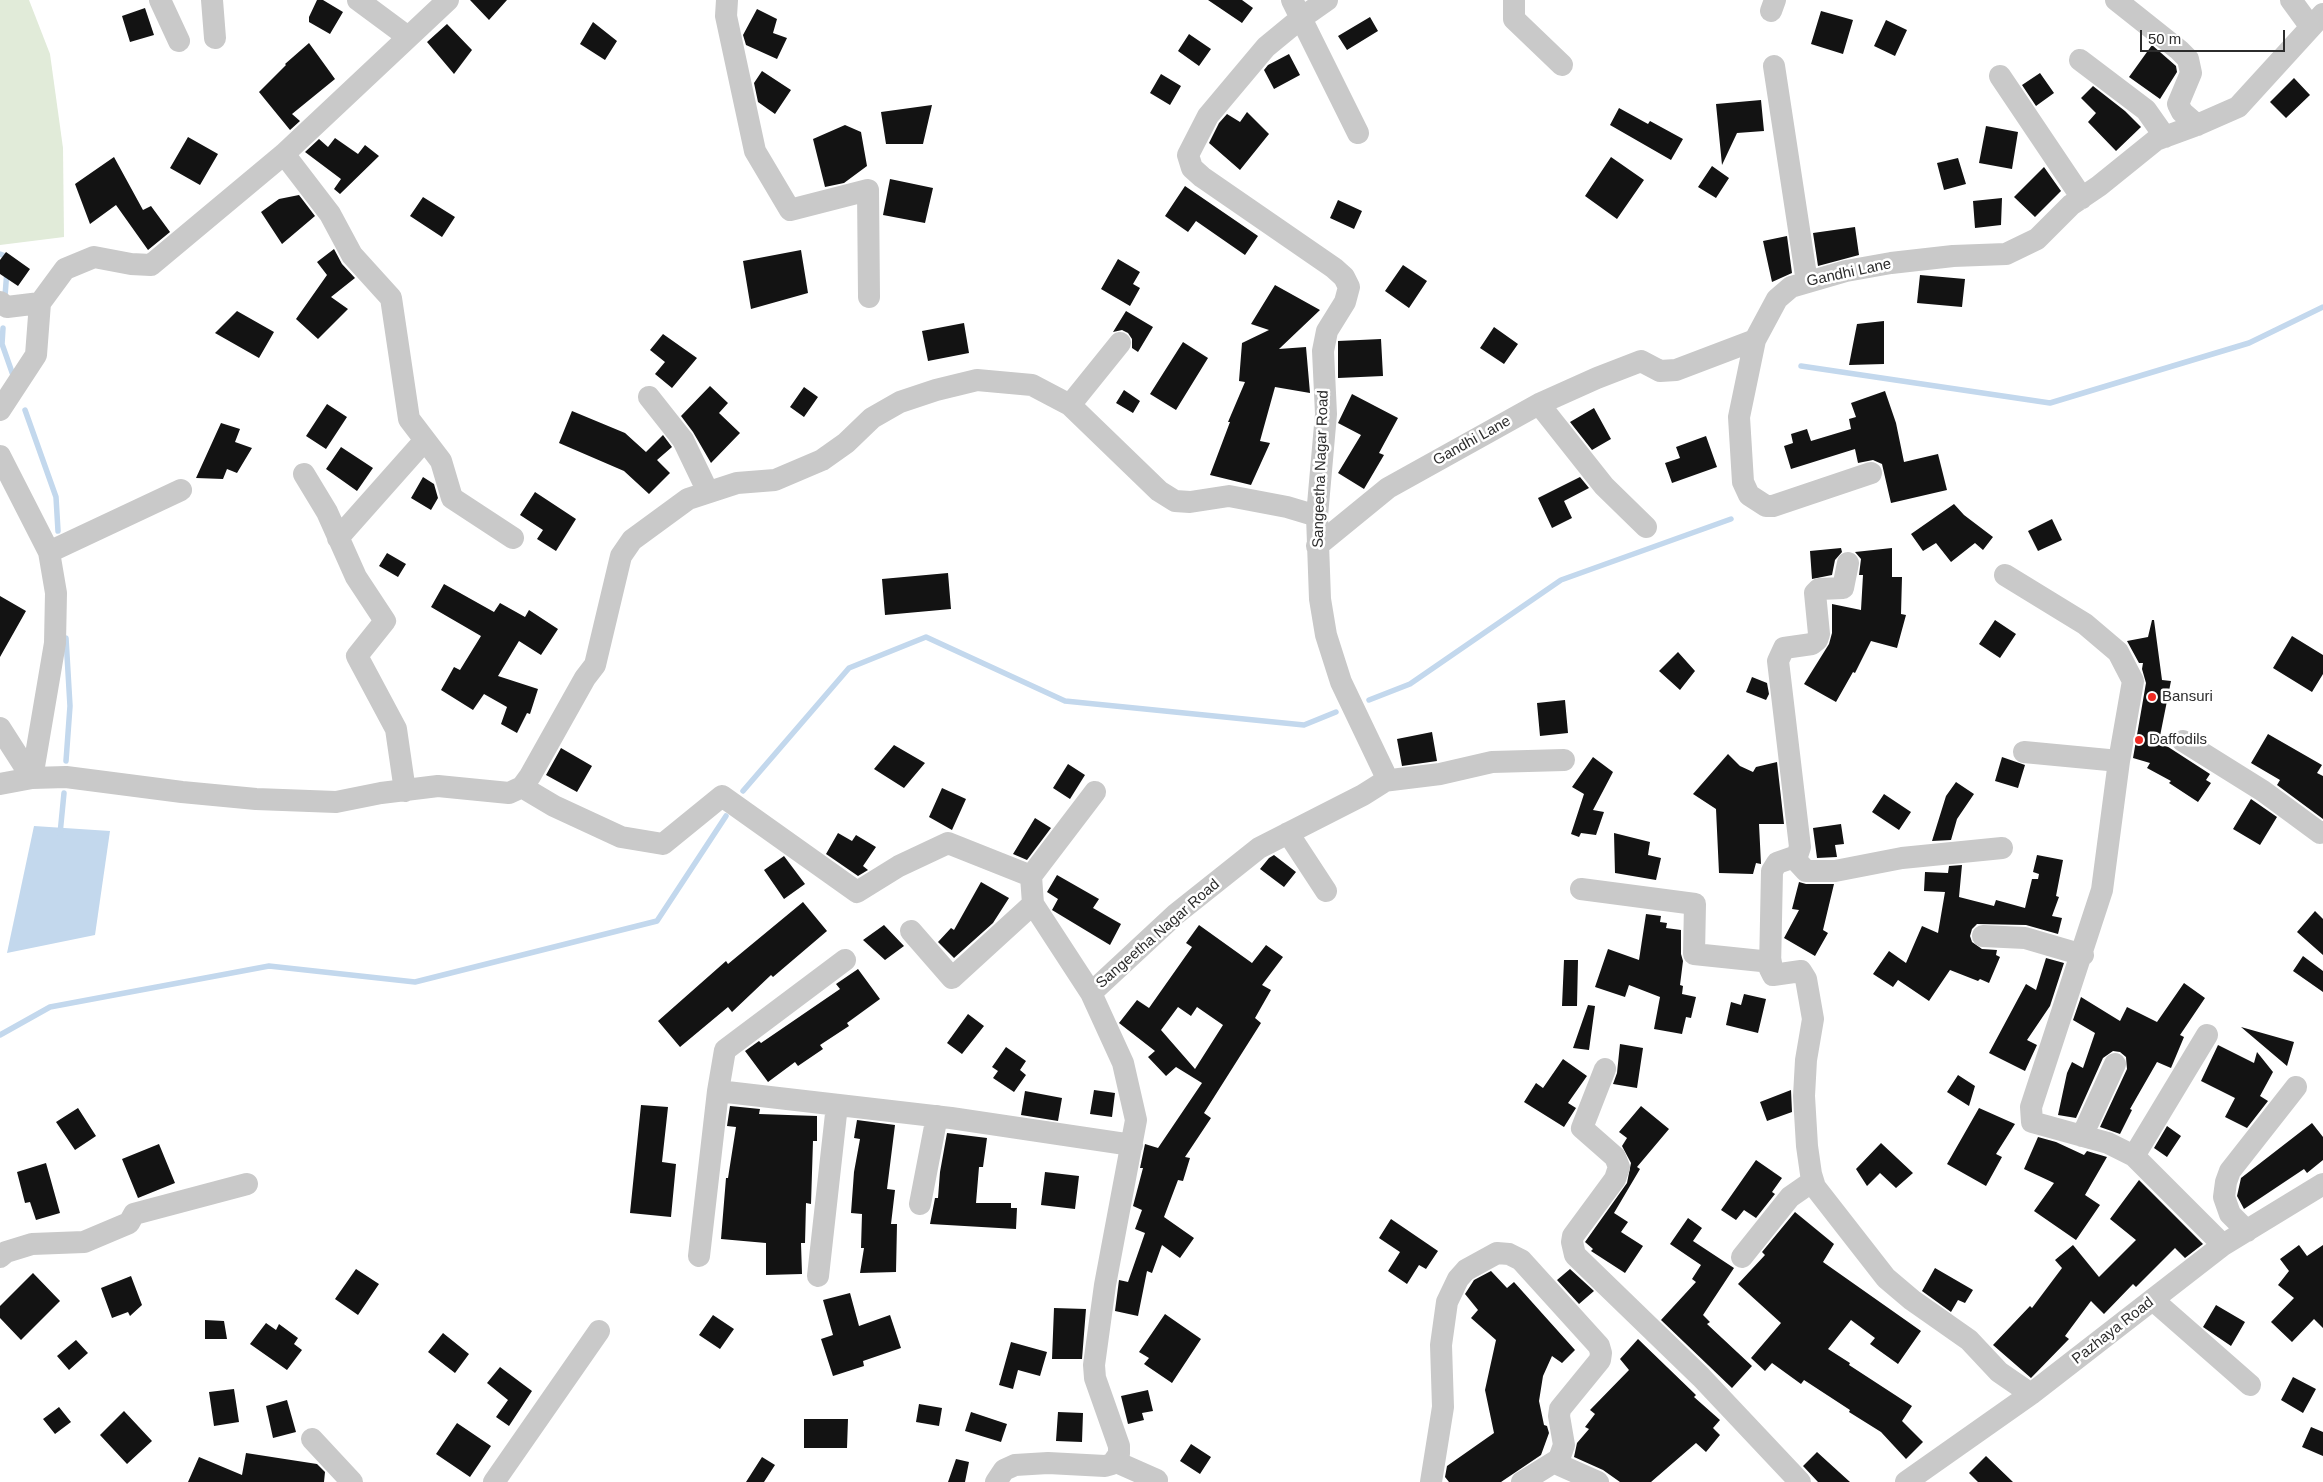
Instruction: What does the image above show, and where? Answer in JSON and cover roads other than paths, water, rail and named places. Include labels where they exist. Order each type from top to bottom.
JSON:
[{"type":"street","points":[[160,0],[179,41]]},
{"type":"street","points":[[212,0],[215,38]]},
{"type":"street","points":[[358,0],[408,37]]},
{"type":"street","points":[[0,410],[36,355],[40,303],[66,269],[94,257],[131,264],[152,265],[284,154],[448,0]]},
{"type":"street","points":[[727,0],[726,16],[755,151],[790,210],[868,190],[869,296]]},
{"type":"street","name":"Sangeetha Nagar Road","points":[[1114,1462],[1119,1454],[1119,1446],[1094,1372],[1105,1285],[1136,1120],[1123,1063],[1091,993],[1176,914],[1259,848],[1363,795],[1383,781],[1384,772],[1341,682],[1326,634],[1320,599],[1317,516],[1326,414],[1323,351],[1327,331],[1345,302],[1349,287],[1344,277],[1334,268],[1202,177],[1192,168],[1188,156],[1208,116],[1296,10],[1327,0]]},
{"type":"street","points":[[1514,0],[1514,19],[1562,65]]},
{"type":"street","points":[[2116,0],[2188,59],[2191,74],[2178,104],[2182,112],[2197,125]]},
{"type":"street","points":[[2292,0],[2316,20]]},
{"type":"street","points":[[1296,10],[1358,133]]},
{"type":"street","name":"Gandhi Lane","points":[[1317,546],[1388,488],[1539,404],[1641,361],[1660,371],[1676,370],[1755,340],[1783,292],[1807,282],[1846,271],[1891,263],[1953,256],[2006,254],[2037,239],[2071,205],[2156,140],[2238,107],[2316,20]]},
{"type":"street","points":[[2080,60],[2146,110],[2164,137]]},
{"type":"street","points":[[1774,66],[1807,282]]},
{"type":"street","points":[[2000,76],[2082,198]]},
{"type":"street","points":[[284,154],[330,214],[352,255],[390,298],[409,419],[441,461],[452,498],[513,538]]},
{"type":"street","points":[[0,302],[8,307],[40,303]]},
{"type":"street","points":[[1755,340],[1739,417],[1743,482],[1750,495],[1766,506],[1773,506],[1871,473]]},
{"type":"street","points":[[1070,405],[1120,343]]},
{"type":"street","points":[[0,784],[32,778],[66,777],[182,792],[256,799],[336,802],[381,793],[438,786],[509,793],[522,787],[585,678],[596,665],[621,556],[626,548],[646,529],[688,499],[737,483],[775,480],[822,460],[846,443],[872,418],[900,402],[954,385],[977,380],[1032,385],[1070,405],[1159,491],[1175,501],[1190,502],[1228,496],[1287,507],[1317,516]]},
{"type":"street","points":[[649,397],[683,440],[708,492]]},
{"type":"street","points":[[1539,404],[1604,486],[1646,527]]},
{"type":"street","points":[[338,538],[426,440]]},
{"type":"street","points":[[0,456],[50,552],[56,593],[55,643],[32,778]]},
{"type":"street","points":[[304,474],[338,538],[356,577],[385,622],[357,656],[396,729],[405,791]]},
{"type":"street","points":[[50,552],[181,490]]},
{"type":"street","points":[[1848,563],[1843,588],[1819,589],[1815,593],[1819,634],[1815,643],[1784,648],[1779,656],[1778,663],[1800,847],[1798,854],[1794,858],[1776,863],[1772,871],[1770,969],[1772,975],[1799,971],[1806,979],[1813,1019],[1806,1060],[1804,1096],[1807,1146],[1815,1187],[1886,1278],[1912,1300],[1969,1340],[1999,1372],[2031,1394]]},
{"type":"street","points":[[2005,575],[2086,624],[2118,652],[2133,681],[2119,761],[2102,890],[2083,955],[2030,1113],[2034,1123],[2108,1143],[2134,1156],[2224,1245]]},
{"type":"street","points":[[0,728],[32,778]]},
{"type":"street","points":[[2183,741],[2263,791],[2320,833],[2323,832]]},
{"type":"street","points":[[2024,752],[2119,761]]},
{"type":"street","points":[[1383,781],[1440,774],[1492,762],[1564,760]]},
{"type":"street","points":[[522,787],[554,806],[621,837],[663,844],[722,796],[858,892],[899,866],[948,843],[1031,876]]},
{"type":"street","points":[[1091,993],[1033,904],[1031,876],[1095,792]]},
{"type":"street","points":[[1288,834],[1326,892]]},
{"type":"street","points":[[1794,858],[1806,871],[1835,871],[1902,858],[2002,848]]},
{"type":"street","points":[[1581,889],[1695,904],[1694,954],[1771,962]]},
{"type":"street","points":[[911,931],[952,978],[1033,904]]},
{"type":"street","points":[[1983,936],[2025,938],[2083,955]]},
{"type":"street","points":[[699,1256],[718,1091],[725,1050],[845,960]]},
{"type":"street","points":[[2134,1156],[2207,1035]]},
{"type":"street","points":[[2082,1136],[2115,1064]]},
{"type":"street","points":[[1605,1070],[1582,1128],[1615,1157],[1619,1167],[1614,1179],[1573,1236],[1572,1242],[1575,1255],[1701,1378],[1800,1482]]},
{"type":"street","points":[[2247,1231],[2230,1214],[2224,1197],[2226,1182],[2230,1171],[2296,1087]]},
{"type":"street","points":[[718,1091],[937,1116],[1132,1146]]},
{"type":"street","points":[[818,1276],[837,1105]]},
{"type":"street","points":[[920,1204],[937,1116]]},
{"type":"street","points":[[1742,1257],[1790,1198],[1814,1181]]},
{"type":"street","points":[[0,1257],[6,1252],[32,1244],[84,1242],[129,1223],[134,1214],[247,1184]]},
{"type":"street","name":"Pazhaya Road","points":[[1906,1482],[2031,1394],[2224,1245],[2323,1184]]},
{"type":"street","points":[[1431,1482],[1443,1407],[1441,1344],[1447,1302],[1458,1279],[1466,1270],[1497,1253],[1509,1254],[1521,1260],[1601,1350],[1600,1360],[1560,1409],[1558,1416],[1564,1445],[1562,1454],[1555,1463],[1522,1482]]},
{"type":"street","points":[[2153,1300],[2250,1385]]},
{"type":"street","points":[[494,1482],[599,1331]]},
{"type":"street","points":[[312,1439],[352,1482]]},
{"type":"street","points":[[996,1482],[1004,1470],[1015,1465],[1048,1462],[1105,1466],[1114,1462],[1157,1480]]},
{"type":"street","points":[[1555,1463],[1598,1482]]},
{"type":"water","points":[[34,826],[110,831],[95,935],[7,953]]},
{"type":"waterway","points":[[0,254],[8,257],[8,259]]},
{"type":"waterway","points":[[5,296],[7,270]]},
{"type":"waterway","points":[[1801,366],[2050,403],[2249,343],[2323,307]]},
{"type":"waterway","points":[[3,328],[2,344],[14,378]]},
{"type":"waterway","points":[[25,410],[56,497],[58,531]]},
{"type":"waterway","points":[[1369,700],[1410,684],[1561,580],[1731,519]]},
{"type":"waterway","points":[[743,791],[849,668],[926,637],[1065,701],[1304,725],[1336,712]]},
{"type":"waterway","points":[[66,638],[70,706],[66,761]]},
{"type":"waterway","points":[[60,834],[64,793]]},
{"type":"waterway","points":[[0,1035],[50,1007],[269,966],[415,982],[657,921],[726,816]]},
{"type":"place","name":"Bansuri","points":[[2152,697]]},
{"type":"place","name":"Daffodils","points":[[2139,740]]}]
